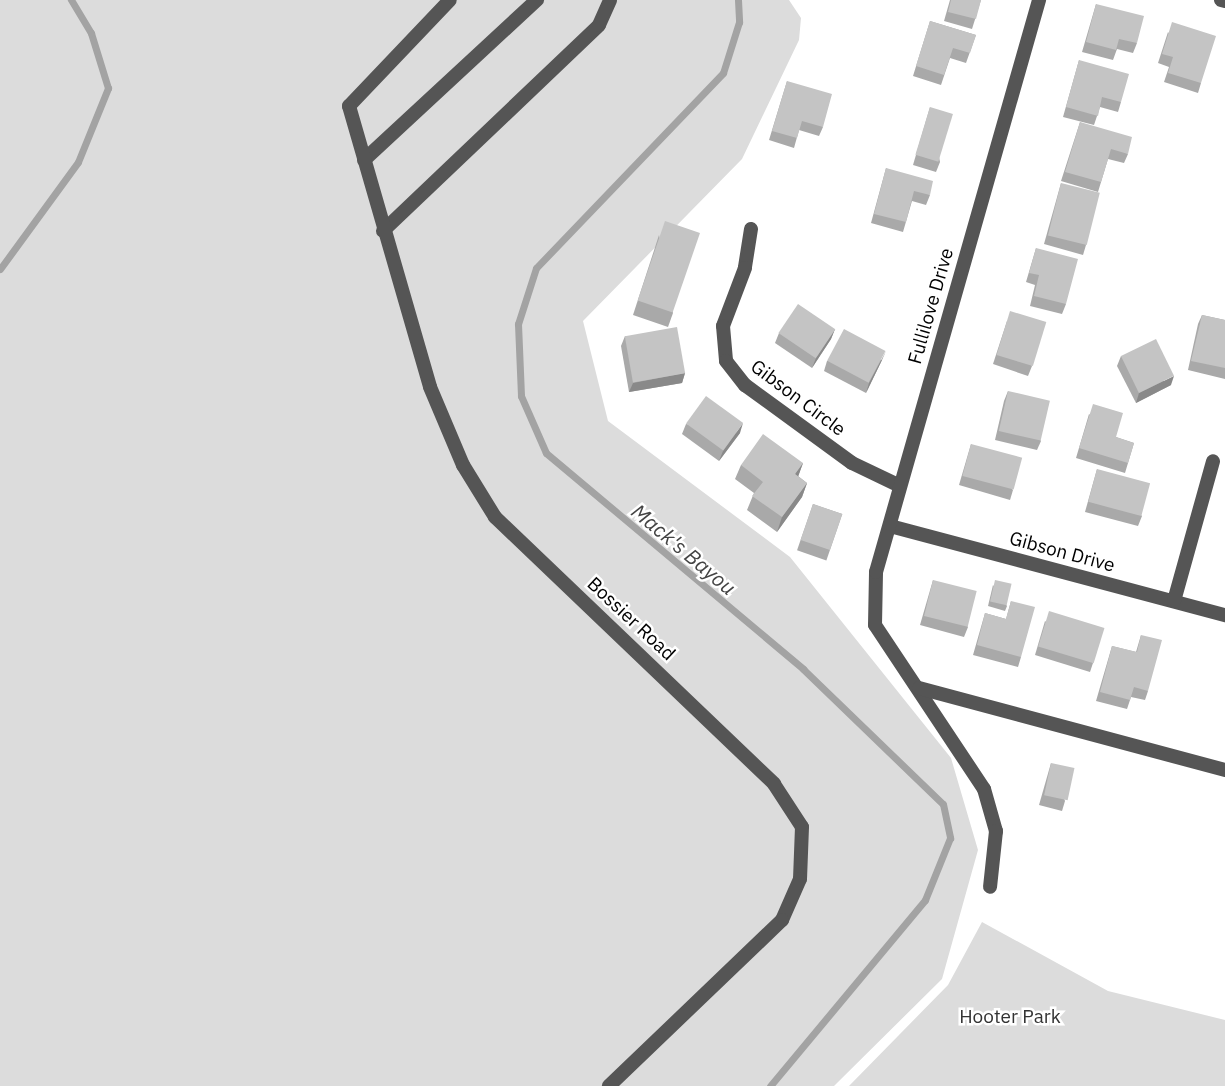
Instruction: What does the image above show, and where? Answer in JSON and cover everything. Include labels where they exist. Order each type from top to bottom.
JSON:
[{"type":"street","name":"Bossier Road","points":[[450,0],[377,70],[349,106],[430,387],[463,465],[495,517],[774,784],[802,827],[800,879],[782,920],[609,1086]]},
{"type":"street","points":[[364,160],[537,0]]},
{"type":"street","points":[[383,231],[599,25],[610,0]]},
{"type":"street","name":"Fullilove Drive","points":[[919,688],[875,625],[874,587],[900,486],[1039,0]]},
{"type":"street","name":"Gibson Circle","points":[[751,229],[745,268],[723,326],[726,361],[745,385],[852,463],[900,486]]},
{"type":"street","points":[[1174,601],[1213,461]]},
{"type":"street","name":"Gibson Drive","points":[[890,526],[1225,615]]},
{"type":"street","points":[[919,688],[1225,769]]},
{"type":"street","points":[[919,688],[984,789],[996,831],[990,887]]},
{"type":"green space","points":[[0,0],[789,0],[801,18],[799,40],[742,159],[583,321],[608,421],[790,557],[951,758],[978,850],[942,979],[834,1086],[0,1086]]},
{"type":"green space","name":"Hooter Park","points":[[982,922],[1108,991],[1225,1020],[1225,1086],[849,1086],[948,985]]},
{"type":"building","points":[[951,0],[981,0],[976,19],[948,12]]},
{"type":"building","points":[[1096,4],[1144,16],[1137,43],[1119,39],[1116,50],[1086,42]]},
{"type":"building","points":[[930,21],[976,35],[970,53],[953,48],[944,75],[916,66]]},
{"type":"building","points":[[1172,22],[1216,36],[1201,83],[1168,73],[1173,57],[1162,54]]},
{"type":"building","points":[[1079,60],[1129,74],[1121,102],[1102,97],[1098,116],[1066,107]]},
{"type":"building","points":[[787,81],[832,94],[823,127],[802,121],[797,138],[772,131]]},
{"type":"building","points":[[930,107],[953,114],[938,162],[915,155]]},
{"type":"building","points":[[1080,122],[1132,137],[1128,154],[1111,149],[1101,182],[1065,172]]},
{"type":"building","points":[[886,168],[933,181],[930,195],[914,191],[906,222],[874,214]]},
{"type":"building","points":[[1061,183],[1100,193],[1087,245],[1048,235]]},
{"type":"building","points":[[665,221],[700,233],[673,312],[638,300]]},
{"type":"building","points":[[1036,248],[1078,259],[1066,304],[1034,296],[1039,275],[1029,273]]},
{"type":"building","points":[[798,304],[835,329],[816,358],[778,333]]},
{"type":"building","points":[[1010,311],[1046,322],[1033,366],[997,355]]},
{"type":"building","points":[[1202,315],[1225,320],[1225,368],[1191,361]]},
{"type":"building","points":[[677,327],[685,373],[633,382],[625,336]]},
{"type":"building","points":[[844,329],[885,351],[869,383],[827,361]]},
{"type":"building","points":[[1156,339],[1174,376],[1139,393],[1121,356]]},
{"type":"building","points":[[1008,391],[1050,401],[1041,441],[999,431]]},
{"type":"building","points":[[706,396],[743,423],[723,451],[686,424]]},
{"type":"building","points":[[1093,404],[1123,413],[1116,437],[1134,443],[1128,463],[1079,448]]},
{"type":"building","points":[[763,434],[803,463],[795,474],[807,483],[782,517],[752,496],[763,482],[741,465]]},
{"type":"building","points":[[971,444],[1022,458],[1014,490],[962,476]]},
{"type":"building","points":[[1097,469],[1150,483],[1141,516],[1088,502]]},
{"type":"building","points":[[813,504],[842,514],[830,550],[801,540]]},
{"type":"building","points":[[933,580],[977,591],[968,627],[924,616]]},
{"type":"building","points":[[995,580],[1012,584],[1007,605],[990,601]]},
{"type":"building","points":[[1011,601],[1035,607],[1021,657],[977,645],[985,613],[1006,619]]},
{"type":"building","points":[[1049,611],[1104,628],[1094,663],[1038,646]]},
{"type":"building","points":[[1141,635],[1162,640],[1148,691],[1134,687],[1130,700],[1100,692],[1112,646],[1137,652]]},
{"type":"building","points":[[1051,763],[1074,768],[1068,800],[1044,795]]},
{"type":"waterway","name":"Mack's Bayou","points":[[0,269],[78,162],[108,88],[91,33],[71,0]]},
{"type":"waterway","name":"Mack's Bayou","points":[[738,0],[739,22],[723,73],[536,268],[518,324],[521,396],[546,453],[803,669],[943,804],[950,838],[925,900],[770,1086]]}]
